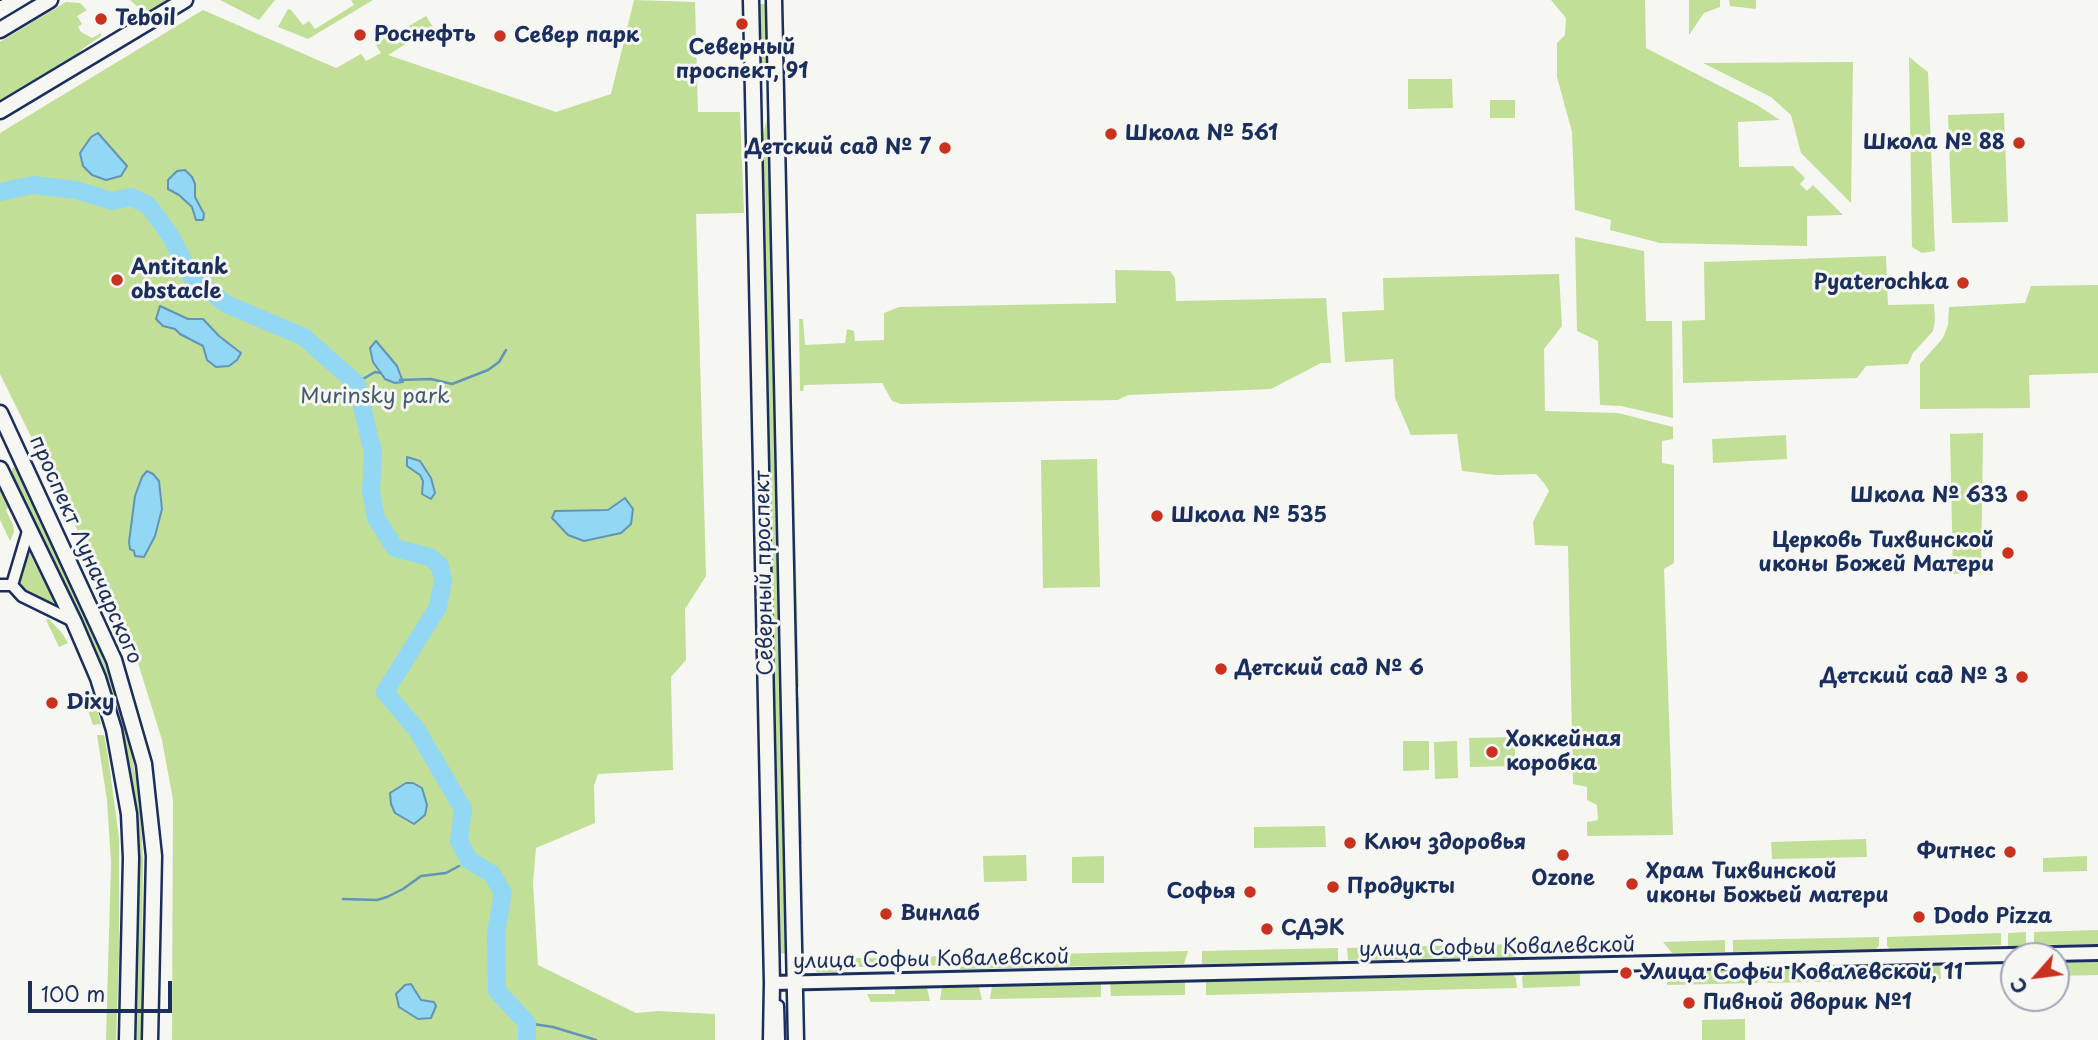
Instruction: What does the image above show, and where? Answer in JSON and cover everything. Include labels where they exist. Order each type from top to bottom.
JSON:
[{"type":"main road","points":[[0,30],[50,0]]},
{"type":"main road","points":[[0,111],[185,0]]},
{"type":"main road","name":"Северный проспект","points":[[751,0],[775,983],[771,1040]]},
{"type":"main road","name":"Северный проспект","points":[[774,0],[796,1040]]},
{"type":"main road","points":[[753,105],[777,105]]},
{"type":"main road","name":"проспект Луначарского","points":[[0,412],[114,660],[144,764],[154,856],[150,1040]]},
{"type":"main road","points":[[0,467],[10,458],[22,459]]},
{"type":"main road","name":"проспект Луначарского","points":[[0,467],[74,622],[98,678],[114,730],[129,814],[131,858],[127,1040]]},
{"type":"street","points":[[12,585],[29,528]]},
{"type":"street","points":[[0,585],[12,585],[22,596],[74,622]]},
{"type":"street","name":"улица Софьи Ковалевской","points":[[775,983],[2098,953]]},
{"type":"street","name":"Северный проспект","points":[[775,983],[779,1040]]},
{"type":"green space","points":[[130,0],[171,0],[151,12],[139,8]]},
{"type":"green space","points":[[220,0],[275,0],[259,20]]},
{"type":"green space","points":[[351,0],[373,0],[308,39],[278,27],[288,9],[303,25],[309,21],[315,29],[354,5]]},
{"type":"green space","name":"Murinsky park","points":[[634,0],[695,2],[698,112],[740,112],[744,213],[696,214],[706,576],[685,609],[686,660],[671,677],[673,770],[598,774],[594,786],[595,823],[536,848],[533,883],[538,965],[636,1013],[658,1011],[715,1014],[715,1040],[172,1040],[173,800],[162,740],[129,634],[0,374],[0,133],[203,10],[336,68],[361,54],[366,61],[381,53],[376,45],[386,37],[391,36],[397,44],[413,34],[409,26],[426,16],[433,27],[388,55],[556,112],[611,94]]},
{"type":"green space","points":[[1551,0],[1645,0],[1646,48],[1757,105],[1780,120],[1738,122],[1739,167],[1793,166],[1805,178],[1800,184],[1807,191],[1813,185],[1843,215],[1807,216],[1807,246],[1660,243],[1610,230],[1611,220],[1575,210],[1572,132],[1557,77],[1557,43],[1565,35],[1566,18]]},
{"type":"green space","points":[[1689,0],[1720,0],[1720,7],[1704,13],[1689,35]]},
{"type":"green space","points":[[1729,0],[1756,0],[1756,9],[1730,6]]},
{"type":"green space","points":[[66,2],[80,3],[87,10],[77,16],[82,24],[78,27],[81,32],[92,38],[101,33],[101,36],[81,50],[76,57],[0,101],[0,42]]},
{"type":"green space","points":[[758,4],[767,4],[768,57],[761,86]]},
{"type":"green space","points":[[781,21],[784,21],[790,310],[788,310]]},
{"type":"green space","points":[[1909,57],[1928,72],[1935,251],[1922,253],[1912,247]]},
{"type":"green space","points":[[1853,62],[1851,203],[1801,153],[1791,115],[1771,97],[1703,63]]},
{"type":"green space","points":[[1408,79],[1452,79],[1453,108],[1408,109]]},
{"type":"green space","points":[[1490,100],[1515,100],[1515,118],[1490,118]]},
{"type":"green space","points":[[2004,113],[2008,222],[1952,223],[1948,115]]},
{"type":"green space","points":[[768,114],[788,953],[779,954],[761,144]]},
{"type":"green space","points":[[1575,237],[1644,251],[1646,321],[1672,321],[1673,418],[1621,406],[1600,405],[1598,341],[1577,331]]},
{"type":"green space","points":[[1886,256],[1888,305],[1934,304],[1933,331],[1913,353],[1908,364],[1866,366],[1857,378],[1683,383],[1682,321],[1705,320],[1704,262]]},
{"type":"green space","points":[[1115,270],[1170,271],[1175,278],[1176,301],[1326,298],[1331,363],[1321,363],[1271,389],[1128,395],[1118,400],[901,404],[892,401],[882,383],[804,385],[803,391],[800,391],[799,319],[803,319],[805,345],[845,343],[847,329],[854,331],[855,341],[884,340],[884,313],[899,307],[1116,303]]},
{"type":"green space","points":[[1559,274],[1562,326],[1544,349],[1545,411],[1618,413],[1673,427],[1673,439],[1662,441],[1662,463],[1674,465],[1674,563],[1664,569],[1673,835],[1587,836],[1587,822],[1598,820],[1597,805],[1587,800],[1587,787],[1573,784],[1568,546],[1535,545],[1533,522],[1549,491],[1544,483],[1536,474],[1496,475],[1462,471],[1457,434],[1411,435],[1395,398],[1393,359],[1345,362],[1342,312],[1384,310],[1383,278]]},
{"type":"green space","points":[[2098,285],[2098,373],[2029,375],[2030,408],[1920,409],[1920,364],[1943,338],[1948,325],[1949,307],[2025,303],[2031,286]]},
{"type":"green space","points":[[790,317],[792,391],[790,391]]},
{"type":"green space","points":[[792,403],[799,687],[796,687]]},
{"type":"green space","points":[[1983,433],[1981,573],[1953,574],[1950,434]]},
{"type":"green space","points":[[1786,435],[1787,459],[1713,463],[1712,439]]},
{"type":"green space","points":[[1097,459],[1100,587],[1043,588],[1041,460]]},
{"type":"green space","points":[[13,467],[94,633],[114,689],[131,751],[140,800],[143,860],[141,1040],[134,1040],[137,860],[131,781],[125,752],[98,654],[11,474]]},
{"type":"green space","points":[[0,486],[10,505],[6,510],[14,532],[10,541],[0,520]]},
{"type":"green space","points":[[29,552],[54,601],[52,603],[24,590],[19,583],[26,553]]},
{"type":"green space","points":[[49,619],[68,643],[59,647],[46,620]]},
{"type":"green space","points":[[92,690],[101,724],[93,725],[82,693]]},
{"type":"green space","points":[[796,697],[799,697],[802,844],[799,844]]},
{"type":"green space","points":[[97,735],[104,735],[119,838],[116,1040],[106,1040],[111,863],[107,800]]},
{"type":"green space","name":"Хоккейная коробка","points":[[1515,737],[1515,766],[1470,767],[1469,738]]},
{"type":"green space","points":[[1403,741],[1429,741],[1429,770],[1403,771]]},
{"type":"green space","points":[[1457,741],[1458,778],[1435,779],[1434,742]]},
{"type":"green space","points":[[1325,826],[1326,847],[1254,848],[1254,827]]},
{"type":"green space","points":[[1866,839],[1867,857],[1772,859],[1771,842]]},
{"type":"green space","points":[[1026,855],[1027,881],[984,882],[983,856]]},
{"type":"green space","points":[[1104,856],[1104,883],[1072,883],[1072,857]]},
{"type":"green space","points":[[2087,856],[2087,871],[2043,872],[2043,858]]},
{"type":"green space","points":[[2098,930],[2098,944],[2034,942],[2034,932]]},
{"type":"green space","points":[[2026,932],[2026,942],[2008,942],[2008,933]]},
{"type":"green space","points":[[2001,933],[2001,942],[2000,945],[1890,949],[1887,946],[1887,937]]},
{"type":"green space","points":[[1879,937],[1879,946],[1876,949],[1733,952],[1733,940]]},
{"type":"green space","points":[[1725,940],[1725,952],[1672,953],[1663,942]]},
{"type":"green space","points":[[1574,943],[1574,949],[1521,951],[1521,945]]},
{"type":"green space","points":[[1516,944],[1517,957],[1348,960],[1347,948]]},
{"type":"green space","points":[[1338,948],[1338,961],[1202,964],[1202,951]]},
{"type":"green space","points":[[1188,951],[1184,964],[960,969],[960,956]]},
{"type":"green space","points":[[947,956],[947,965],[916,966],[915,963],[905,963],[905,966],[900,966],[899,957]]},
{"type":"green space","points":[[844,958],[844,972],[816,972],[813,966],[813,959]]},
{"type":"green space","points":[[847,958],[892,958],[892,967],[848,967]]},
{"type":"green space","points":[[2098,962],[2098,975],[2070,976],[2070,963]]},
{"type":"green space","points":[[1940,965],[1941,979],[1767,983],[1766,969]]},
{"type":"green space","points":[[1758,970],[1758,983],[1667,985],[1667,972]]},
{"type":"green space","points":[[1525,974],[1580,974],[1580,986],[1523,988],[1522,977]]},
{"type":"green space","points":[[1513,975],[1517,988],[1206,995],[1206,982]]},
{"type":"green space","points":[[1185,982],[1185,995],[1111,996],[1110,984]]},
{"type":"green space","points":[[1101,984],[1101,997],[990,999],[992,986]]},
{"type":"green space","points":[[942,987],[979,987],[982,1000],[940,1000]]},
{"type":"green space","points":[[895,988],[927,988],[930,1001],[871,1002],[867,994],[895,994]]},
{"type":"green space","points":[[1745,1019],[1745,1040],[1702,1040],[1702,1020]]},
{"type":"water","points":[[98,133],[127,166],[121,176],[106,180],[92,175],[83,166],[80,153],[91,137]]},
{"type":"water","points":[[185,170],[195,184],[195,197],[204,214],[203,220],[196,220],[192,207],[168,189],[168,180],[177,171]]},
{"type":"water","points":[[160,306],[188,319],[203,319],[241,353],[237,360],[229,366],[216,367],[207,360],[203,346],[175,329],[163,326],[156,319]]},
{"type":"water","points":[[376,341],[397,366],[403,382],[395,383],[385,379],[373,362],[370,348]]},
{"type":"water","points":[[407,457],[420,461],[431,478],[435,493],[431,499],[422,494],[423,481],[420,475],[407,466]]},
{"type":"water","points":[[147,471],[159,481],[162,509],[155,536],[144,557],[135,556],[129,542],[135,496]]},
{"type":"water","points":[[625,498],[633,509],[631,524],[621,533],[584,541],[568,535],[552,518],[555,511],[608,510]]},
{"type":"water","points":[[406,783],[422,788],[427,805],[425,815],[414,824],[395,813],[391,804],[390,793]]},
{"type":"water","points":[[411,984],[421,1000],[434,1002],[436,1006],[431,1018],[418,1019],[399,1007],[396,994],[405,985]]},
{"type":"waterway","points":[[0,192],[33,185],[76,190],[112,201],[131,197],[148,205],[170,235],[191,276],[226,304],[304,337],[356,383],[373,452],[371,491],[376,518],[395,548],[430,557],[440,566],[443,581],[438,607],[385,692],[417,730],[463,809],[459,841],[469,860],[492,874],[503,893],[496,933],[497,991],[527,1023],[527,1040]]},
{"type":"waterway","points":[[400,380],[431,379],[452,384],[488,370],[499,362],[506,350]]},
{"type":"waterway","points":[[356,383],[375,372],[381,373]]},
{"type":"waterway","points":[[463,864],[469,860]]},
{"type":"waterway","points":[[343,899],[377,900],[403,889],[421,876],[446,873],[459,866]]},
{"type":"waterway","points":[[527,1023],[553,1027],[596,1040]]},
{"type":"place","name":"Teboil","points":[[101,19]]},
{"type":"place","name":"Северный проспект, 91","points":[[742,24]]},
{"type":"place","name":"Роснефть","points":[[360,35]]},
{"type":"place","name":"Север парк","points":[[500,36]]},
{"type":"place","name":"Школа № 561","points":[[1111,134]]},
{"type":"place","name":"Школа № 88","points":[[2019,143]]},
{"type":"place","name":"Детский сад № 7","points":[[945,148]]},
{"type":"place","name":"Antitank obstacle","points":[[117,280]]},
{"type":"place","name":"Pyaterochka","points":[[1963,283]]},
{"type":"place","name":"Школа № 633","points":[[2022,496]]},
{"type":"place","name":"Школа № 535","points":[[1157,516]]},
{"type":"place","name":"Церковь Тихвинской иконы Божей Матери","points":[[2008,553]]},
{"type":"place","name":"Детский сад № 6","points":[[1221,669]]},
{"type":"place","name":"Детский сад № 3","points":[[2022,677]]},
{"type":"place","name":"Dixy","points":[[52,703]]},
{"type":"place","name":"Хоккейная коробка","points":[[1492,752]]},
{"type":"place","name":"Ключ здоровья","points":[[1350,843]]},
{"type":"place","name":"Фитнес","points":[[2010,852]]},
{"type":"place","name":"Ozone","points":[[1563,855]]},
{"type":"place","name":"Храм Тихвинской иконы Божьей матери","points":[[1632,884]]},
{"type":"place","name":"Продукты","points":[[1333,887]]},
{"type":"place","name":"Софья","points":[[1250,892]]},
{"type":"place","name":"Винлаб","points":[[886,914]]},
{"type":"place","name":"Dodo Pizza","points":[[1919,917]]},
{"type":"place","name":"СДЭК","points":[[1267,929]]},
{"type":"place","name":"Улица Софьи Ковалевской, 11","points":[[1626,973]]},
{"type":"place","name":"Пивной дворик №1","points":[[1689,1003]]}]
